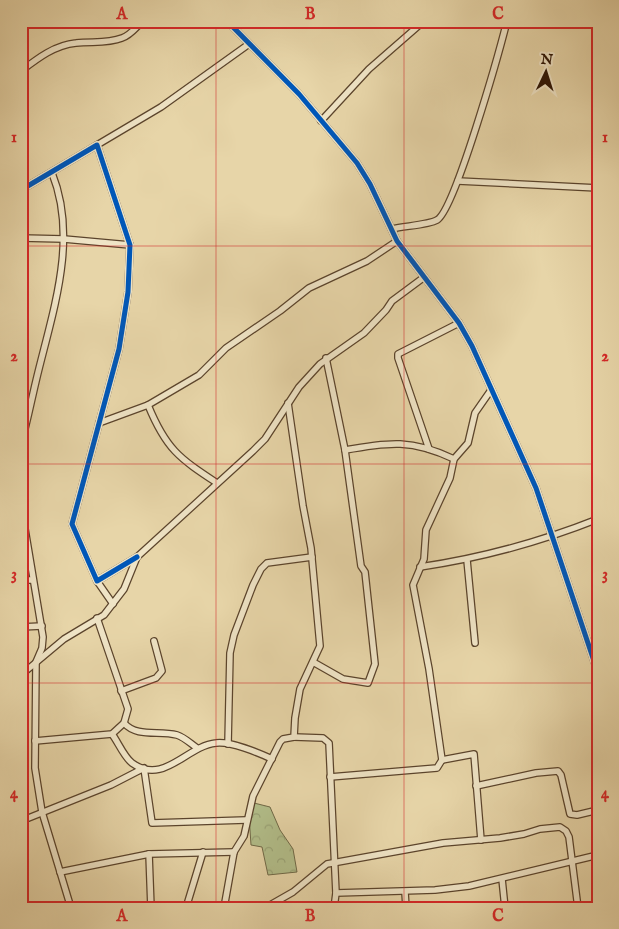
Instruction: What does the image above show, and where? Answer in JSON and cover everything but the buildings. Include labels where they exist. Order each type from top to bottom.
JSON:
[{"type":"street","points":[[21,71],[36,59],[62,45],[77,42],[105,43],[123,38],[143,21]]},
{"type":"street","points":[[321,121],[368,69],[424,21]]},
{"type":"street","points":[[392,229],[439,219],[458,181],[507,21]]},
{"type":"street","points":[[231,23],[249,44],[299,94],[357,163],[397,241],[423,278],[459,323],[536,488],[598,673]]},
{"type":"street","points":[[21,190],[161,107],[249,44]]},
{"type":"street","points":[[96,146],[130,245],[128,292],[119,349],[72,524],[97,580],[113,604]]},
{"type":"street","points":[[21,444],[50,327],[64,239],[60,199],[52,172]]},
{"type":"street","points":[[458,181],[598,188]]},
{"type":"street","points":[[21,238],[64,239],[130,245]]},
{"type":"street","points":[[99,423],[148,405],[199,375],[226,348],[280,311],[309,288],[367,261],[397,241]]},
{"type":"street","points":[[97,580],[137,557],[265,439],[299,387],[326,358],[364,333],[392,301],[423,278]]},
{"type":"street","points":[[430,449],[398,354],[459,323]]},
{"type":"street","points":[[313,662],[343,678],[368,683],[375,664],[365,572],[362,566],[345,450],[326,358]]},
{"type":"street","points":[[330,778],[437,768],[442,760],[429,669],[413,585],[425,555],[426,530],[450,478],[454,459],[468,443],[475,413],[491,390]]},
{"type":"street","points":[[288,403],[312,557],[320,646],[297,701],[294,736]]},
{"type":"street","points":[[148,405],[158,431],[168,444],[188,464],[217,483]]},
{"type":"street","points":[[345,450],[402,442],[430,449],[454,459]]},
{"type":"street","points":[[21,505],[23,528],[42,626],[42,648],[36,662],[34,762],[42,812],[71,908]]},
{"type":"street","points":[[420,567],[467,560],[553,537],[598,519]]},
{"type":"street","points":[[21,675],[64,639],[104,615],[124,590],[137,557]]},
{"type":"street","points":[[228,744],[230,653],[234,635],[253,585],[261,568],[267,564],[312,557]]},
{"type":"street","points":[[467,560],[475,643]]},
{"type":"street","points":[[21,580],[33,580]]},
{"type":"street","points":[[35,741],[112,734],[124,723],[128,709],[98,618]]},
{"type":"street","points":[[21,627],[42,626]]},
{"type":"street","points":[[121,691],[156,678],[162,671],[154,641]]},
{"type":"street","points":[[124,723],[129,729],[140,732],[177,735],[197,748]]},
{"type":"street","points":[[112,734],[131,762],[157,771],[170,767],[197,748],[219,742],[272,759]]},
{"type":"street","points":[[224,908],[234,852],[244,836],[246,820],[253,796],[283,739],[294,736],[327,740],[330,743],[336,893],[334,908]]},
{"type":"street","points":[[442,760],[474,754],[481,840]]},
{"type":"street","points":[[21,821],[111,785],[144,768]]},
{"type":"street","points":[[144,768],[152,822],[246,820]]},
{"type":"street","points":[[476,786],[536,773],[558,772],[561,775],[570,814],[577,815],[598,810]]},
{"type":"street","points":[[265,908],[293,892],[319,868],[334,863],[443,843],[481,840],[560,827],[566,831],[569,837],[578,908]]},
{"type":"street","points":[[186,908],[203,852]]},
{"type":"street","points":[[60,872],[150,854],[234,852]]},
{"type":"street","points":[[150,854],[151,908]]},
{"type":"street","points":[[336,893],[435,890],[502,879],[598,855]]},
{"type":"street","points":[[502,879],[505,908]]},
{"type":"street","points":[[406,892],[406,908]]},
{"type":"green space","points":[[254,803],[270,807],[280,830],[293,849],[297,872],[268,875],[262,847],[251,845],[249,815]]},
{"type":"cycle path","points":[[227,21],[299,94],[357,163],[370,184],[397,241],[459,323],[472,346],[536,488],[598,673]]},
{"type":"cycle path","points":[[21,190],[97,145],[130,245],[128,292],[119,349],[72,524],[97,581],[137,557]]}]
